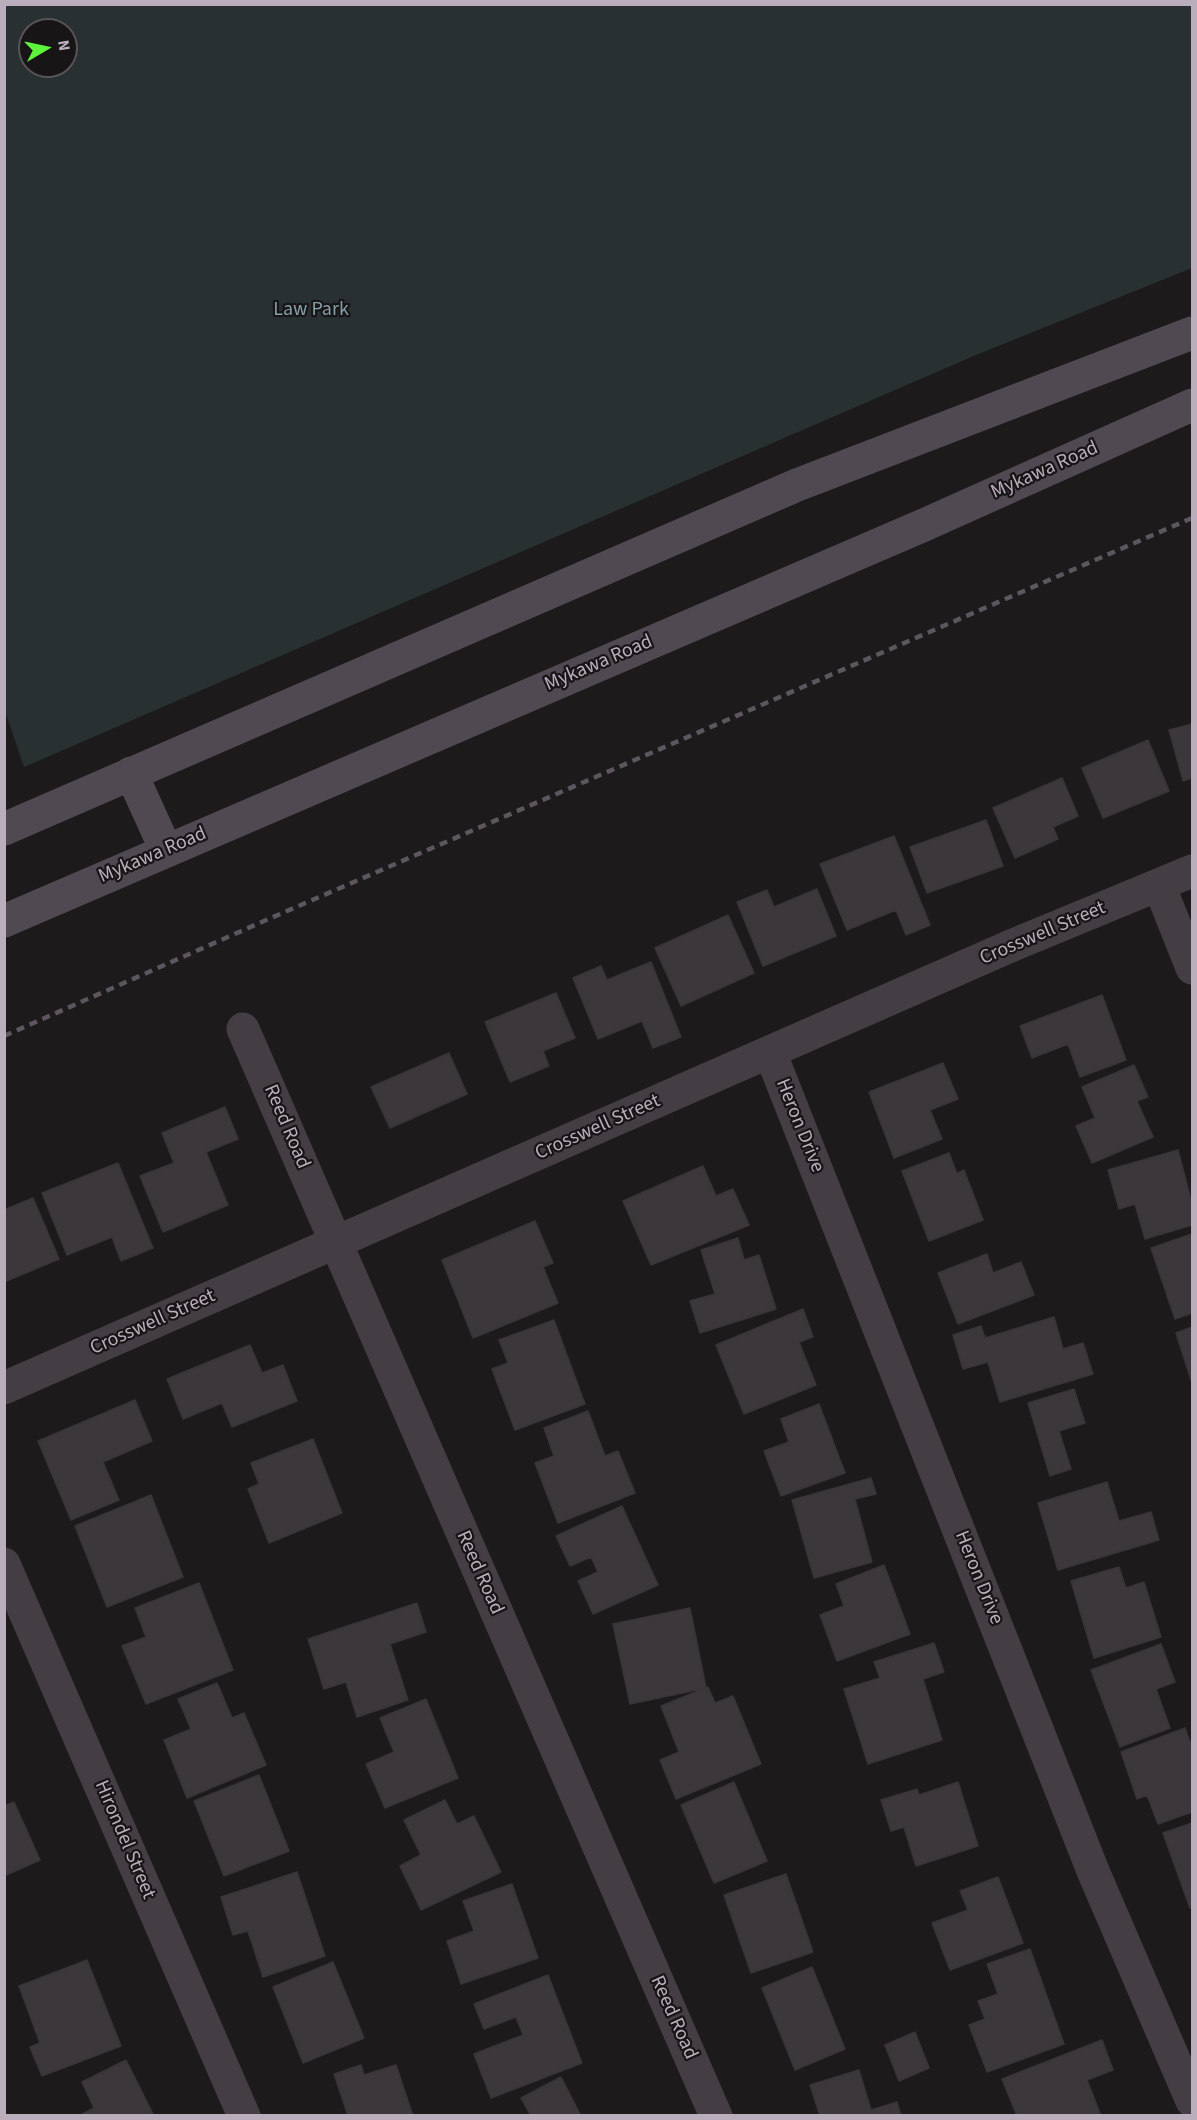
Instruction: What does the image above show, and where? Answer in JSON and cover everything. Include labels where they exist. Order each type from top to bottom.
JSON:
[{"type":"main road","points":[[4,829],[797,485],[1192,333]]},
{"type":"main road","name":"Mykawa Road","points":[[4,921],[924,525],[1192,405]]},
{"type":"main road","points":[[131,773],[166,850]]},
{"type":"street","name":"Crosswell Street","points":[[4,1388],[1013,945],[1192,871]]},
{"type":"street","points":[[1159,885],[1192,968]]},
{"type":"street","name":"Reed Road","points":[[243,1029],[716,2115]]},
{"type":"street","name":"Heron Drive","points":[[770,1052],[1089,1860],[1192,2101]]},
{"type":"street","name":"Hirondel Street","points":[[4,1564],[244,2115]]},
{"type":"green space","name":"Law Park","points":[[4,5],[1192,5],[1192,268],[976,355],[24,767],[4,708]]},
{"type":"building","points":[[1192,724],[1192,778],[1183,781],[1169,730]]},
{"type":"building","points":[[1148,740],[1169,791],[1103,818],[1082,768]]},
{"type":"building","points":[[1062,778],[1078,816],[1053,827],[1058,839],[1015,858],[993,808]]},
{"type":"building","points":[[986,820],[1003,866],[927,893],[910,847]]},
{"type":"building","points":[[894,836],[930,925],[906,935],[896,910],[847,930],[820,864]]},
{"type":"building","points":[[817,889],[836,936],[763,966],[737,902],[767,890],[774,907]]},
{"type":"building","points":[[728,915],[754,973],[681,1006],[655,948]]},
{"type":"building","points":[[651,962],[681,1037],[653,1048],[642,1021],[598,1039],[573,978],[601,966],[607,980]]},
{"type":"building","points":[[556,993],[575,1038],[543,1051],[549,1066],[510,1082],[485,1022]]},
{"type":"building","points":[[1102,995],[1126,1060],[1080,1077],[1068,1044],[1032,1058],[1020,1026]]},
{"type":"building","points":[[449,1053],[467,1094],[390,1128],[371,1087]]},
{"type":"building","points":[[943,1063],[958,1099],[930,1110],[942,1139],[894,1158],[869,1092]]},
{"type":"building","points":[[1134,1065],[1148,1097],[1137,1101],[1153,1137],[1092,1163],[1076,1126],[1095,1118],[1082,1087]]},
{"type":"building","points":[[225,1107],[238,1139],[206,1152],[228,1205],[163,1232],[140,1176],[174,1163],[162,1133]]},
{"type":"building","points":[[1178,1150],[1192,1204],[1192,1225],[1145,1239],[1135,1204],[1119,1209],[1108,1170]]},
{"type":"building","points":[[949,1153],[957,1174],[964,1170],[983,1220],[929,1241],[902,1171]]},
{"type":"building","points":[[118,1163],[153,1248],[121,1261],[112,1237],[67,1255],[42,1193]]},
{"type":"building","points":[[703,1166],[716,1196],[733,1189],[749,1225],[651,1265],[623,1201]]},
{"type":"building","points":[[33,1198],[59,1259],[4,1282],[4,1210]]},
{"type":"building","points":[[535,1221],[553,1263],[543,1267],[558,1303],[473,1338],[442,1260]]},
{"type":"building","points":[[1192,1234],[1192,1313],[1175,1319],[1151,1248]]},
{"type":"building","points":[[738,1238],[744,1260],[759,1255],[776,1309],[700,1333],[690,1301],[715,1294],[701,1250]]},
{"type":"building","points":[[987,1254],[993,1273],[1021,1262],[1034,1295],[958,1324],[938,1273]]},
{"type":"building","points":[[803,1309],[813,1337],[799,1342],[816,1385],[744,1414],[716,1345]]},
{"type":"building","points":[[1054,1317],[1063,1349],[1083,1343],[1093,1374],[1000,1402],[988,1362],[963,1369],[953,1335],[981,1326],[985,1338]]},
{"type":"building","points":[[554,1320],[585,1404],[515,1430],[492,1369],[508,1363],[499,1340]]},
{"type":"building","points":[[1192,1327],[1192,1383],[1176,1333]]},
{"type":"building","points":[[250,1345],[262,1373],[283,1365],[297,1401],[232,1427],[222,1403],[183,1419],[167,1379]]},
{"type":"building","points":[[1074,1389],[1085,1423],[1059,1431],[1071,1469],[1050,1476],[1028,1403]]},
{"type":"building","points":[[135,1400],[152,1441],[103,1462],[119,1500],[71,1520],[38,1441]]},
{"type":"building","points":[[819,1404],[845,1473],[781,1496],[764,1451],[789,1442],[781,1419]]},
{"type":"building","points":[[588,1411],[605,1456],[618,1451],[635,1493],[558,1523],[535,1463],[554,1456],[544,1428]]},
{"type":"building","points":[[313,1439],[342,1513],[269,1543],[248,1489],[259,1484],[251,1463]]},
{"type":"building","points":[[871,1478],[876,1494],[855,1499],[872,1562],[814,1578],[792,1500]]},
{"type":"building","points":[[1107,1482],[1119,1521],[1151,1512],[1159,1540],[1058,1570],[1038,1503]]},
{"type":"building","points":[[151,1495],[183,1577],[107,1607],[75,1526]]},
{"type":"building","points":[[622,1506],[658,1585],[593,1614],[578,1581],[598,1572],[591,1557],[570,1566],[556,1536]]},
{"type":"building","points":[[884,1565],[910,1634],[837,1661],[820,1615],[844,1606],[836,1584]]},
{"type":"building","points":[[1119,1567],[1126,1588],[1144,1582],[1161,1637],[1094,1658],[1071,1581]]},
{"type":"building","points":[[199,1583],[233,1670],[146,1704],[122,1646],[146,1637],[135,1608]]},
{"type":"building","points":[[417,1603],[426,1632],[390,1644],[408,1700],[357,1717],[346,1682],[324,1689],[308,1639]]},
{"type":"building","points":[[690,1608],[706,1688],[630,1704],[613,1624]]},
{"type":"building","points":[[934,1643],[944,1672],[923,1679],[942,1740],[868,1764],[844,1689],[880,1678],[874,1662]]},
{"type":"building","points":[[1161,1644],[1175,1682],[1156,1689],[1170,1728],[1120,1747],[1091,1670]]},
{"type":"building","points":[[217,1683],[232,1718],[244,1713],[266,1765],[187,1798],[164,1740],[191,1729],[178,1699]]},
{"type":"building","points":[[708,1687],[715,1703],[733,1696],[761,1764],[676,1799],[660,1760],[679,1752],[661,1706]]},
{"type":"building","points":[[426,1699],[458,1778],[385,1808],[366,1764],[394,1752],[380,1718]]},
{"type":"building","points":[[1185,1728],[1190,1742],[1192,1741],[1192,1812],[1158,1824],[1147,1795],[1137,1799],[1121,1752]]},
{"type":"building","points":[[259,1775],[289,1851],[224,1876],[194,1801]]},
{"type":"building","points":[[734,1782],[767,1861],[714,1883],[681,1805]]},
{"type":"building","points":[[958,1782],[978,1846],[916,1866],[904,1827],[891,1831],[881,1800],[917,1789],[919,1795]]},
{"type":"building","points":[[445,1800],[457,1824],[474,1816],[501,1872],[421,1910],[400,1866],[421,1855],[404,1820]]},
{"type":"building","points":[[14,1802],[40,1860],[4,1876],[4,1806]]},
{"type":"building","points":[[1192,1823],[1192,1907],[1190,1908],[1163,1833]]},
{"type":"building","points":[[297,1872],[325,1956],[263,1977],[248,1931],[233,1935],[221,1897]]},
{"type":"building","points":[[786,1874],[813,1952],[751,1973],[724,1895]]},
{"type":"building","points":[[998,1877],[1023,1943],[950,1970],[932,1923],[968,1910],[960,1891]]},
{"type":"building","points":[[512,1884],[538,1958],[461,1984],[447,1941],[474,1931],[463,1901]]},
{"type":"building","points":[[1030,1949],[1064,2044],[987,2072],[969,2025],[985,2019],[978,2001],[998,1994],[987,1964]]},
{"type":"building","points":[[87,1960],[121,2046],[42,2076],[30,2047],[40,2043],[19,1986]]},
{"type":"building","points":[[333,1962],[364,2038],[303,2063],[273,1987]]},
{"type":"building","points":[[812,1967],[845,2049],[795,2070],[762,1988]]},
{"type":"building","points":[[548,1975],[582,2063],[491,2098],[474,2054],[523,2035],[516,2017],[484,2029],[474,2004]]},
{"type":"building","points":[[915,2032],[929,2068],[899,2081],[885,2045]]},
{"type":"building","points":[[1102,2040],[1113,2070],[1087,2080],[1101,2116],[1017,2116],[1002,2079]]},
{"type":"building","points":[[126,2060],[154,2116],[79,2116],[94,2108],[82,2082]]},
{"type":"building","points":[[361,2065],[364,2075],[396,2065],[413,2116],[348,2116],[334,2074]]},
{"type":"building","points":[[859,2070],[871,2110],[897,2102],[901,2116],[820,2116],[810,2085]]},
{"type":"building","points":[[561,2077],[581,2116],[531,2116],[521,2098]]},
{"type":"railway","points":[[4,1036],[1192,518]]}]
